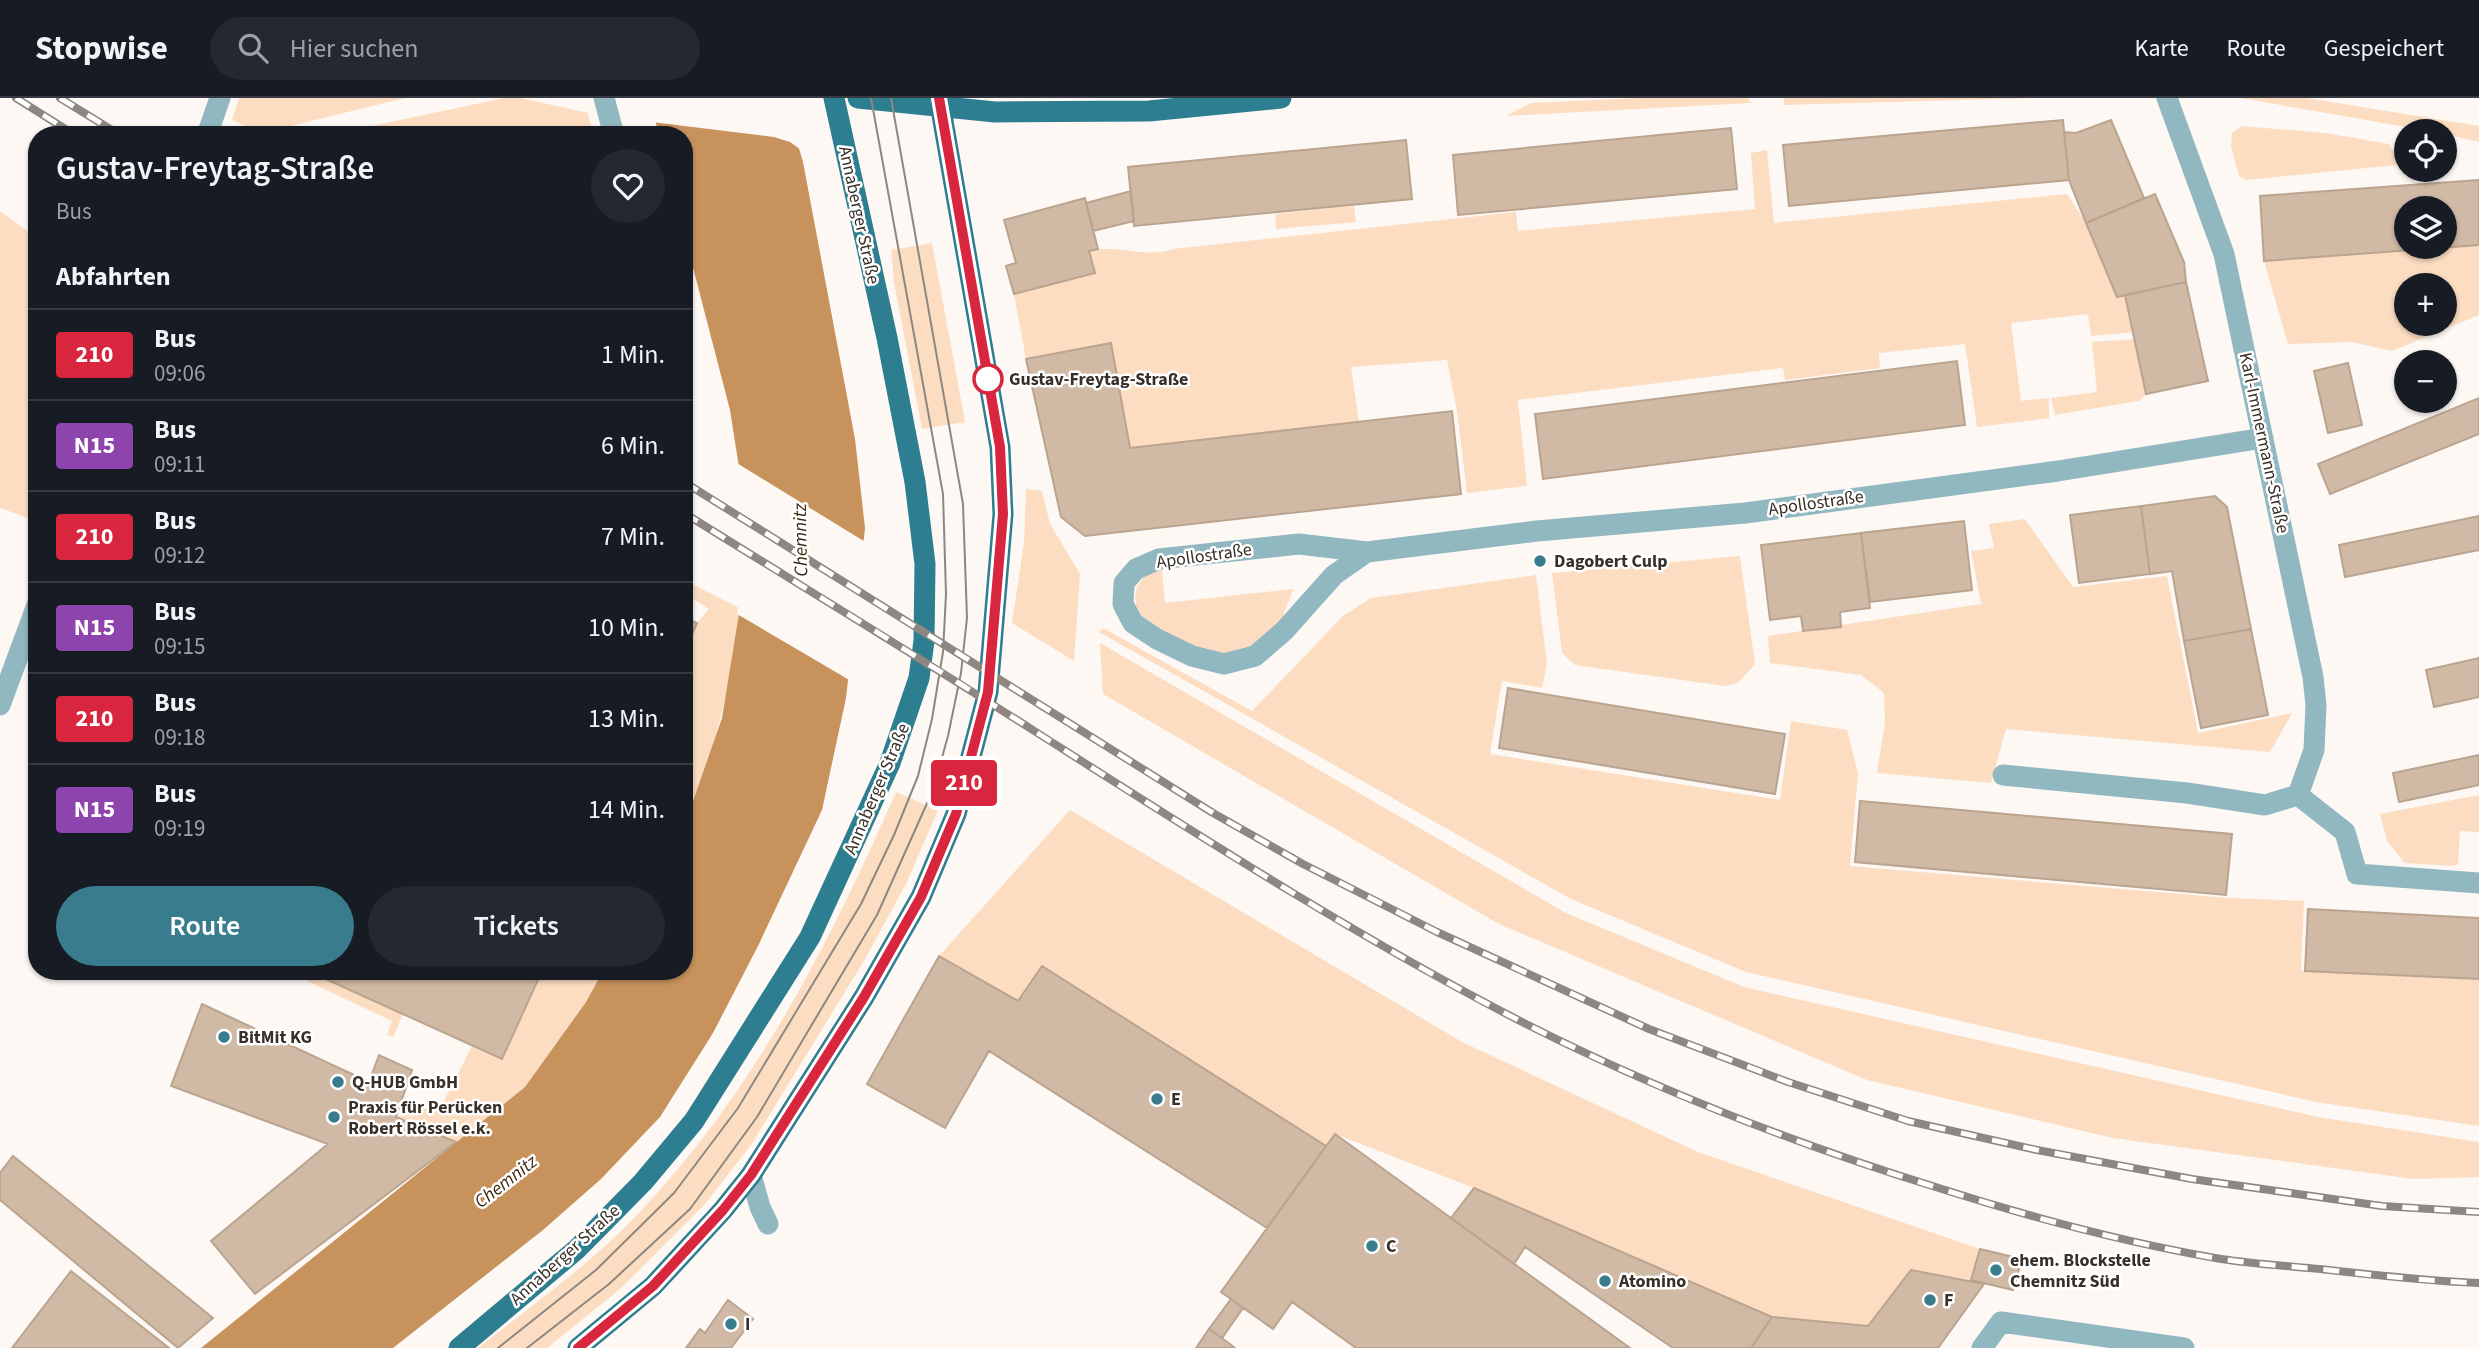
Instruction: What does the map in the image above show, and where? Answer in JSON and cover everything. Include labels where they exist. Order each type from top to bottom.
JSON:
[{"type":"main road","name":"Annaberger Straße","points":[[459,1348],[577,1249],[643,1182],[694,1121],[810,937],[891,763],[919,678],[924,641],[925,564],[915,482],[887,338],[834,98]]},
{"type":"main road","points":[[858,98],[940,103],[995,111],[1149,111],[1281,98]]},
{"type":"main road","points":[[578,1348],[653,1286],[723,1210],[751,1175],[864,997],[921,897],[956,814],[988,692],[1003,514],[1000,447],[940,103]]},
{"type":"street","points":[[209,126],[219,98]]},
{"type":"street","points":[[604,98],[612,126]]},
{"type":"street","name":"Karl-Immermann-Straße","points":[[2167,98],[2224,254],[2313,677],[2316,705],[2314,750],[2298,795]]},
{"type":"street","name":"Apollostraße","points":[[1367,552],[1334,575],[1284,631],[1255,656],[1224,664],[1192,656],[1157,639],[1133,623],[1123,604],[1124,583],[1136,569],[1159,559],[1299,544],[1367,552],[1537,531],[1759,511],[2058,471],[2263,438]]},
{"type":"street","points":[[0,705],[28,629]]},
{"type":"street","points":[[2003,775],[2187,793],[2265,805],[2298,795],[2346,832],[2357,874],[2479,883]]},
{"type":"street","points":[[751,1175],[768,1224]]},
{"type":"street","points":[[1982,1348],[2000,1322],[2184,1348]]},
{"type":"shaded area","points":[[239,98],[405,98],[291,126],[246,126],[232,120]]},
{"type":"shaded area","points":[[504,98],[521,98],[588,113],[591,126],[372,126]]},
{"type":"shaded area","points":[[1639,98],[1748,98],[1751,103],[1506,116],[1531,103]]},
{"type":"shaded area","points":[[1784,98],[2032,98],[1784,105]]},
{"type":"shaded area","points":[[2241,98],[2306,98],[2436,119],[2394,119],[2394,125]]},
{"type":"shaded area","points":[[2457,122],[2479,126],[2479,142],[2457,137]]},
{"type":"shaded area","points":[[2242,126],[2325,133],[2389,144],[2394,152],[2394,165],[2246,180],[2239,176],[2231,147],[2232,133]]},
{"type":"shaded area","points":[[1767,150],[1774,223],[2067,194],[2086,223],[2117,297],[2125,295],[2134,332],[2091,336],[2088,314],[2011,323],[2021,401],[2049,398],[2049,418],[1977,427],[1965,344],[1879,353],[1880,368],[1785,380],[1783,368],[1518,400],[1527,486],[1467,493],[1457,411],[1447,360],[1351,367],[1359,422],[1130,448],[1111,343],[1026,359],[1014,294],[1095,273],[1089,251],[1110,249],[1153,253],[1516,212],[1518,231],[1755,209],[1751,153]]},
{"type":"shaded area","points":[[1354,206],[1356,222],[1276,229],[1275,214]]},
{"type":"shaded area","points":[[0,211],[28,231],[28,518],[0,508]]},
{"type":"shaded area","points":[[932,243],[965,422],[922,429],[894,282],[891,250]]},
{"type":"shaded area","points":[[2479,245],[2479,315],[2457,324],[2457,273],[2394,273],[2394,336],[2428,336],[2392,351],[2352,342],[2288,344],[2264,261],[2394,251],[2394,259],[2457,259],[2457,247]]},
{"type":"shaded area","points":[[2135,339],[2146,394],[2139,401],[2055,415],[2051,398],[2097,392],[2092,342]]},
{"type":"shaded area","points":[[1026,489],[1042,491],[1050,524],[1080,574],[1074,661],[1012,623],[1024,543]]},
{"type":"shaded area","points":[[2025,519],[2073,587],[2167,576],[2198,733],[2292,713],[2270,752],[2006,729],[1991,783],[1877,773],[1885,722],[1884,693],[1861,675],[1770,663],[1768,636],[1981,604],[1971,551],[1994,548],[1989,524]]},
{"type":"shaded area","points":[[1740,556],[1755,664],[1738,683],[1725,686],[1575,665],[1562,653],[1552,573]]},
{"type":"shaded area","points":[[1161,559],[1165,603],[1293,589],[1279,627],[1251,650],[1225,655],[1194,650],[1138,614],[1136,595],[1139,583]]},
{"type":"shaded area","points":[[1536,575],[1547,664],[1542,688],[1502,681],[1490,754],[1780,800],[1791,721],[1847,730],[1858,773],[1850,866],[2228,898],[2304,901],[2301,971],[2479,980],[2479,1126],[2316,1102],[1746,972],[1571,899],[1099,632],[1103,628],[1252,711],[1343,616],[1371,598]]},
{"type":"shaded area","points":[[693,585],[741,609],[721,716],[693,799],[693,632],[709,609],[693,599]]},
{"type":"shaded area","points":[[1100,643],[1566,913],[1744,987],[2318,1117],[2479,1142],[2479,1177],[2414,1179],[2113,1138],[1867,1080],[1499,924],[1103,694]]},
{"type":"shaded area","points":[[896,792],[938,810],[907,882],[864,961],[751,1145],[705,1204],[619,1290],[547,1348],[478,1348],[572,1274],[625,1227],[669,1180],[709,1130],[781,1022],[813,966]]},
{"type":"shaded area","points":[[2479,795],[2479,832],[2460,831],[2458,864],[2454,866],[2405,863],[2387,841],[2380,814]]},
{"type":"shaded area","points":[[1070,810],[1462,1042],[1698,1152],[1980,1249],[1971,1280],[1911,1270],[1868,1326],[1772,1317],[1474,1188],[1335,1134],[1326,1146],[1042,966],[1018,1001],[939,956]]},
{"type":"shaded area","points":[[305,980],[328,980],[403,1014],[393,1037],[387,1035],[392,1021]]},
{"type":"shaded area","points":[[538,980],[598,980],[586,1002],[525,1087],[456,1142],[396,1117],[443,1103],[472,1046],[502,1059]]},
{"type":"water","name":"Chemnitz","points":[[649,98],[784,98],[803,162],[855,439],[865,528],[846,698],[822,810],[759,944],[713,1033],[660,1117],[601,1179],[543,1230],[393,1348],[201,1348],[525,1087],[586,1002],[598,980],[693,980],[693,801],[722,718],[744,583],[740,474],[730,410],[693,268],[693,126],[657,126]]},
{"type":"pier","points":[[645,98],[788,98],[801,150],[790,142],[774,137],[652,122]]},
{"type":"pier","points":[[735,462],[867,543],[851,681],[737,614],[741,583]]},
{"type":"building","points":[[2063,120],[2069,180],[1789,206],[1783,145]]},
{"type":"building","points":[[2111,120],[2144,198],[2086,223],[2069,180],[2064,132],[2076,133]]},
{"type":"building","points":[[1731,128],[1737,189],[1458,215],[1453,155]]},
{"type":"building","points":[[1406,140],[1412,199],[1134,226],[1128,167]]},
{"type":"building","points":[[2479,180],[2479,245],[2457,247],[2457,196],[2394,196],[2394,251],[2264,261],[2260,196]]},
{"type":"building","points":[[1131,191],[1134,221],[1093,231],[1086,203]]},
{"type":"building","points":[[2155,194],[2184,262],[2186,282],[2117,297],[2086,223]]},
{"type":"building","points":[[1085,198],[1098,249],[1089,251],[1095,273],[1014,294],[1006,266],[1016,263],[1004,220]]},
{"type":"building","points":[[2186,282],[2208,381],[2146,394],[2125,295]]},
{"type":"building","points":[[1111,343],[1130,448],[1452,411],[1461,494],[1085,536],[1061,517],[1026,359]]},
{"type":"building","points":[[1957,361],[1965,425],[1543,479],[1535,414]]},
{"type":"building","points":[[2348,363],[2362,425],[2328,433],[2314,371]]},
{"type":"building","points":[[2479,398],[2479,434],[2330,494],[2318,464],[2442,413],[2457,413],[2457,407]]},
{"type":"building","points":[[2215,496],[2227,507],[2251,629],[2184,641],[2172,571],[2150,574],[2141,506]]},
{"type":"building","points":[[2141,506],[2150,574],[2079,583],[2070,515]]},
{"type":"building","points":[[2479,516],[2479,550],[2345,577],[2339,545]]},
{"type":"building","points":[[1964,521],[1972,590],[1870,602],[1861,533]]},
{"type":"building","points":[[1861,533],[1870,608],[1840,612],[1841,627],[1803,631],[1801,616],[1770,620],[1761,545]]},
{"type":"building","points":[[2251,629],[2268,715],[2201,728],[2184,641]]},
{"type":"building","points":[[2479,658],[2479,697],[2434,707],[2426,670]]},
{"type":"building","points":[[1508,688],[1785,734],[1775,794],[1499,748]]},
{"type":"building","points":[[2479,755],[2479,785],[2399,802],[2393,773]]},
{"type":"building","points":[[1860,801],[2232,834],[2226,895],[1855,862]]},
{"type":"building","points":[[2308,909],[2479,918],[2479,979],[2305,971]]},
{"type":"building","name":"E","points":[[939,956],[1018,1001],[1042,966],[1326,1146],[1267,1228],[989,1051],[945,1128],[867,1084]]},
{"type":"building","points":[[328,980],[538,980],[502,1059]]},
{"type":"building","points":[[202,1004],[369,1082],[379,1055],[412,1070],[396,1117],[456,1142],[255,1294],[211,1241],[328,1144],[171,1086]]},
{"type":"building","name":"C","points":[[1335,1134],[1630,1348],[1356,1348],[1292,1302],[1273,1329],[1221,1292]]},
{"type":"building","points":[[13,1156],[213,1318],[178,1348],[0,1200],[0,1173]]},
{"type":"building","points":[[1474,1188],[1772,1317],[1751,1348],[1673,1348],[1525,1247],[1514,1264],[1451,1218]]},
{"type":"building","name":"ehem. Blockstelle Chemnitz Süd","points":[[1980,1249],[2022,1259],[2013,1290],[1971,1280]]},
{"type":"building","name":"F","points":[[1911,1270],[1984,1284],[1938,1348],[1751,1348],[1772,1317],[1868,1326]]},
{"type":"building","points":[[71,1271],[169,1348],[12,1348]]},
{"type":"building","points":[[1231,1299],[1243,1308],[1222,1338],[1209,1329]]},
{"type":"building","name":"I","points":[[728,1300],[753,1319],[731,1348],[686,1348],[700,1329],[705,1333]]},
{"type":"building","points":[[1209,1329],[1222,1338],[1235,1348],[1196,1348]]},
{"type":"tram line","points":[[498,1348],[596,1270],[674,1193],[738,1108],[861,904],[918,776],[932,719],[943,652],[946,594],[943,494],[871,98]]},
{"type":"tram line","points":[[527,1348],[609,1284],[690,1209],[757,1117],[877,915],[933,790],[961,673],[967,618],[963,504],[891,98]]},
{"type":"railway","points":[[16,98],[61,126]]},
{"type":"railway","points":[[60,98],[105,126]]},
{"type":"railway","points":[[693,488],[1213,813],[1303,864],[1437,932],[1649,1029],[1788,1082],[1908,1121],[2037,1150],[2192,1179],[2382,1206],[2479,1212]]},
{"type":"railway","points":[[693,519],[1219,847],[1401,957],[1526,1024],[1679,1094],[1731,1116],[1888,1172],[2080,1229],[2233,1261],[2479,1283]]},
{"type":"bus line","name":"210","points":[[578,1348],[653,1286],[723,1210],[751,1175],[864,997],[921,897],[956,814],[988,692],[998,599],[1003,514],[1000,447],[939,98]]},
{"type":"place","name":"Gustav-Freytag-Straße","points":[[988,379]]},
{"type":"place","name":"Dagobert Culp","points":[[1540,561]]},
{"type":"place","name":"BitMit KG","points":[[224,1037]]},
{"type":"place","name":"Q-HUB GmbH","points":[[338,1082]]},
{"type":"place","name":"E","points":[[1157,1099]]},
{"type":"place","name":"Praxis für Perücken Robert Rössel e.k.","points":[[334,1117]]},
{"type":"place","name":"C","points":[[1372,1246]]},
{"type":"place","name":"ehem. Blockstelle Chemnitz Süd","points":[[1996,1270]]},
{"type":"place","name":"Atomino","points":[[1605,1281]]},
{"type":"place","name":"F","points":[[1930,1300]]},
{"type":"place","name":"I","points":[[731,1324]]}]
